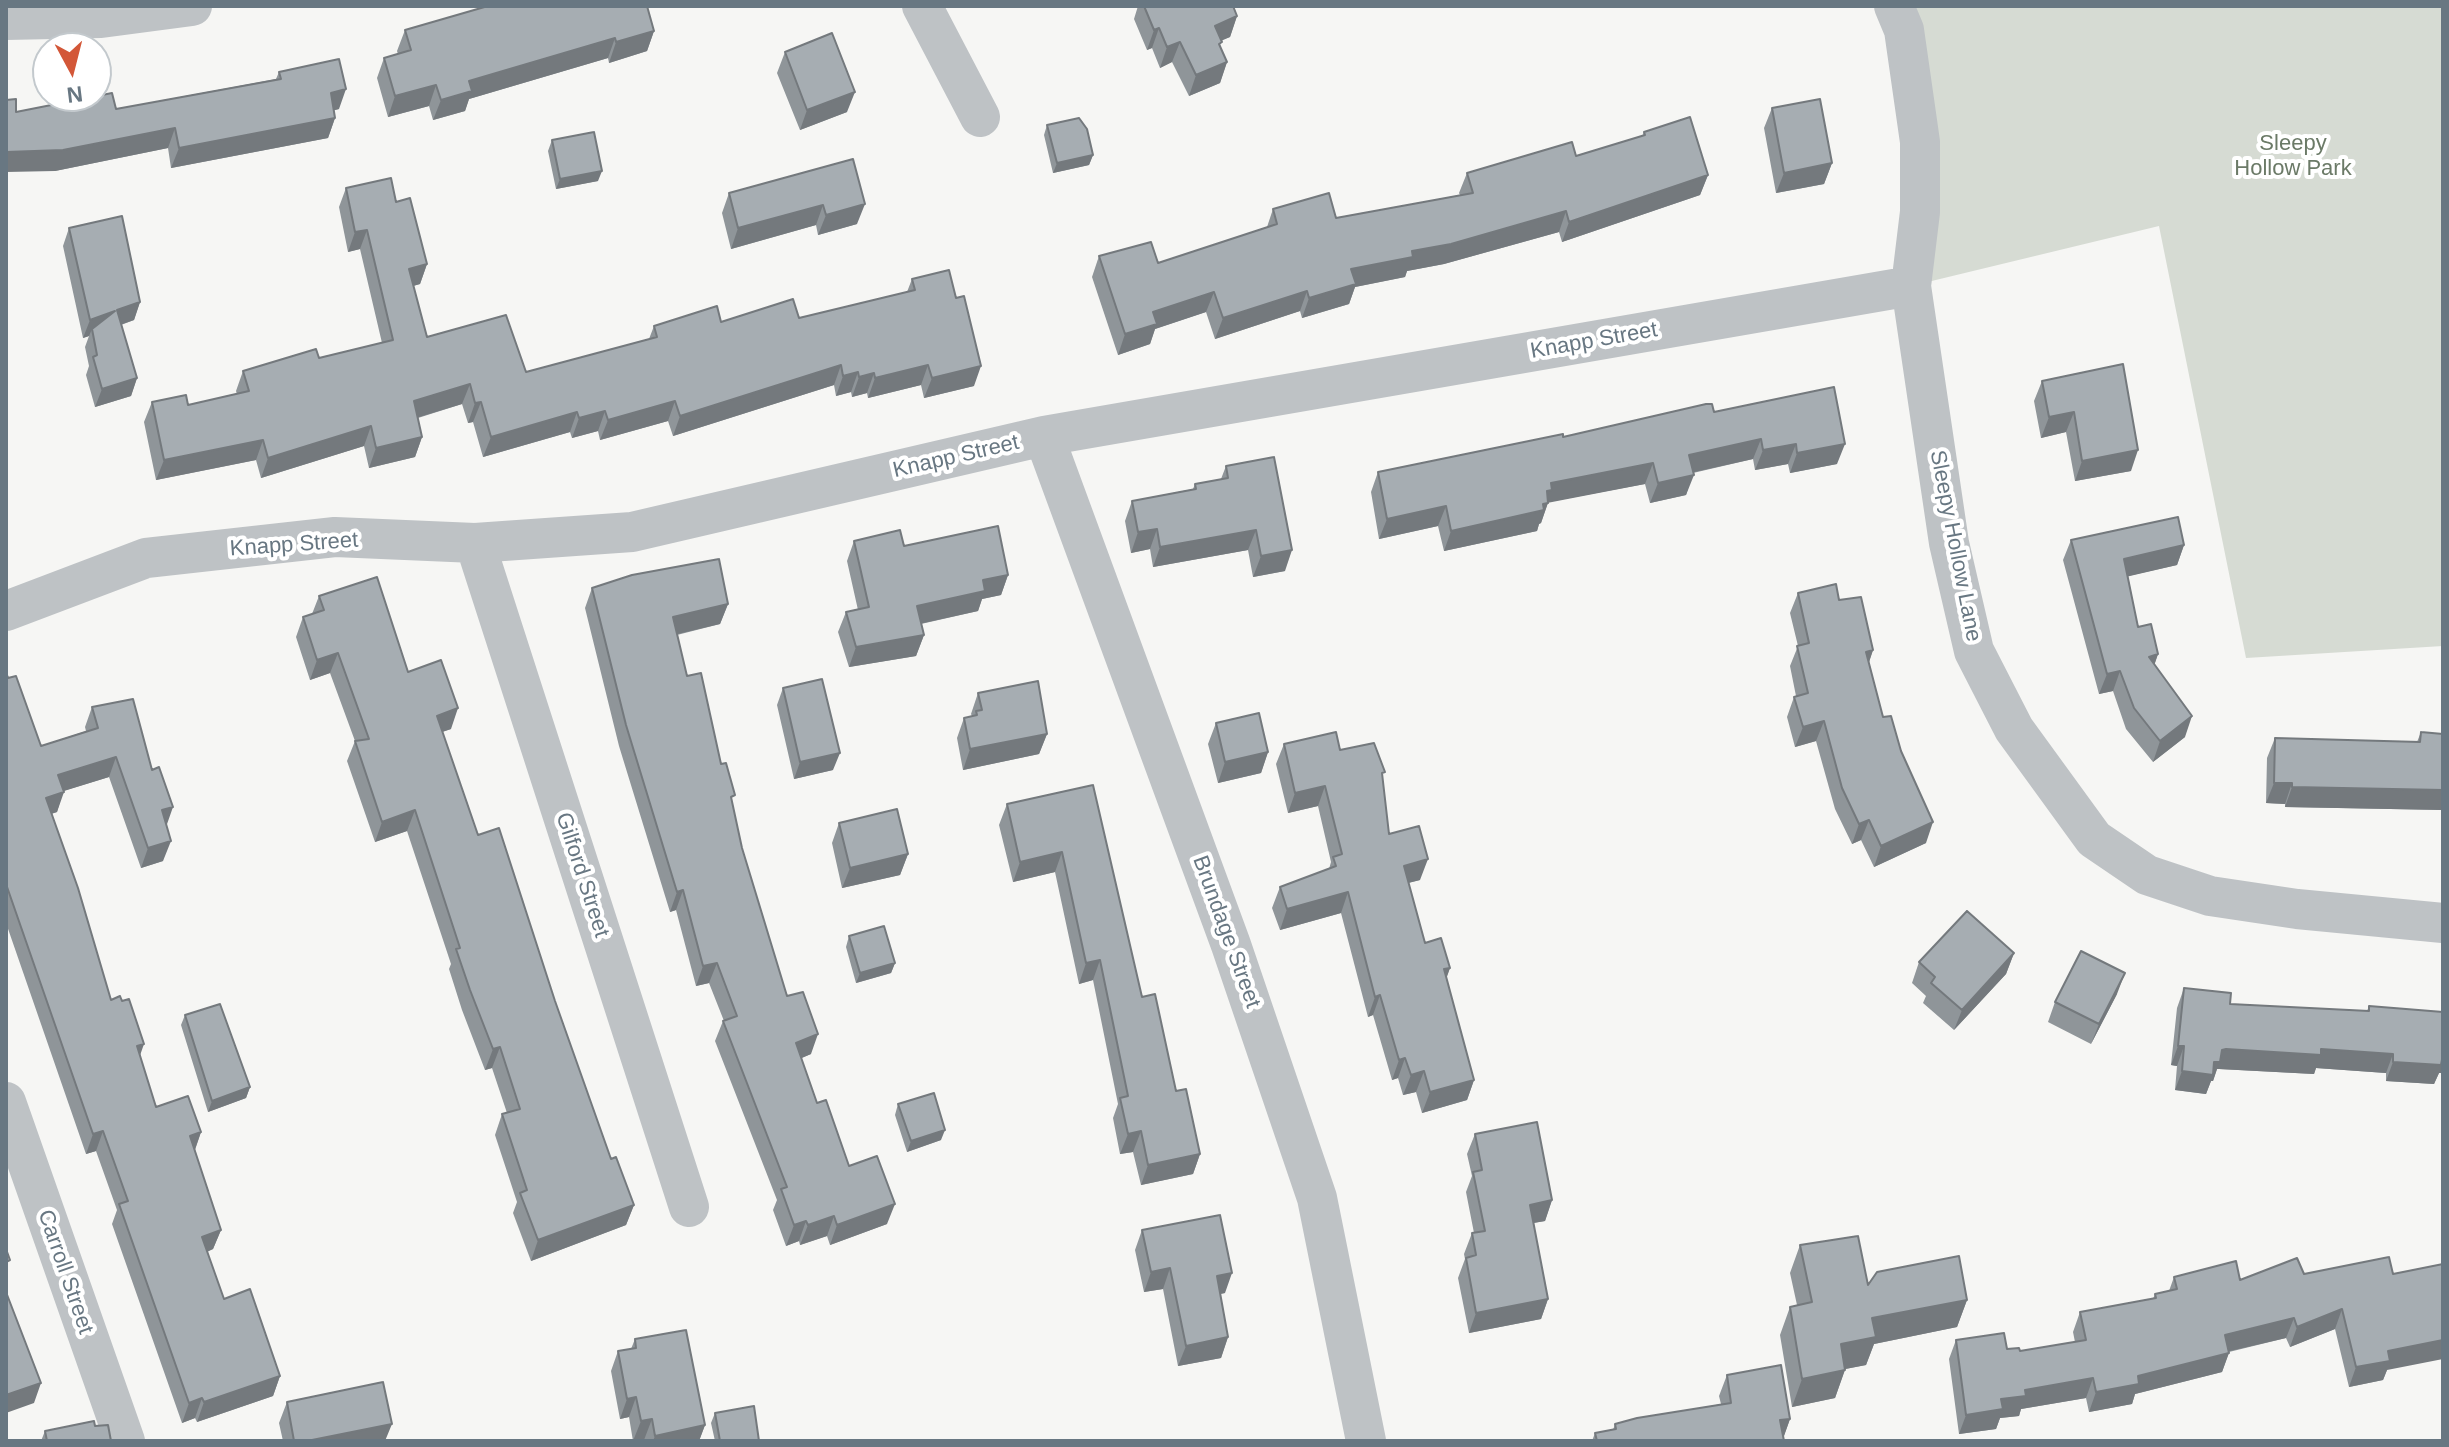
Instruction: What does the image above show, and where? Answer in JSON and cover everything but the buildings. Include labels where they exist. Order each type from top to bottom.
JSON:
[{"type":"street","points":[[8,15],[101,18],[192,6]]},
{"type":"street","points":[[922,6],[980,117]]},
{"type":"street","name":"Sleepy Hollow Lane","points":[[1894,6],[1904,30],[1920,142],[1920,212],[1911,286],[1949,543],[1974,651],[2014,729],[2094,839],[2147,875],[2210,896],[2297,909],[2443,923]]},
{"type":"street","name":"Knapp Street","points":[[6,611],[146,558],[335,537],[475,543],[632,532],[1044,436],[1911,286]]},
{"type":"street","name":"Brundage Street","points":[[1044,436],[1231,945],[1313,1184],[1334,1273],[1366,1441]]},
{"type":"street","name":"Gilford Street","points":[[475,543],[689,1207]]},
{"type":"street","name":"Carroll Street","points":[[6,1102],[125,1441]]},
{"type":"green space","name":"Sleepy Hollow Park","points":[[1882,6],[2443,6],[2443,646],[2246,658],[2159,226],[1911,286],[1920,212]]}]
